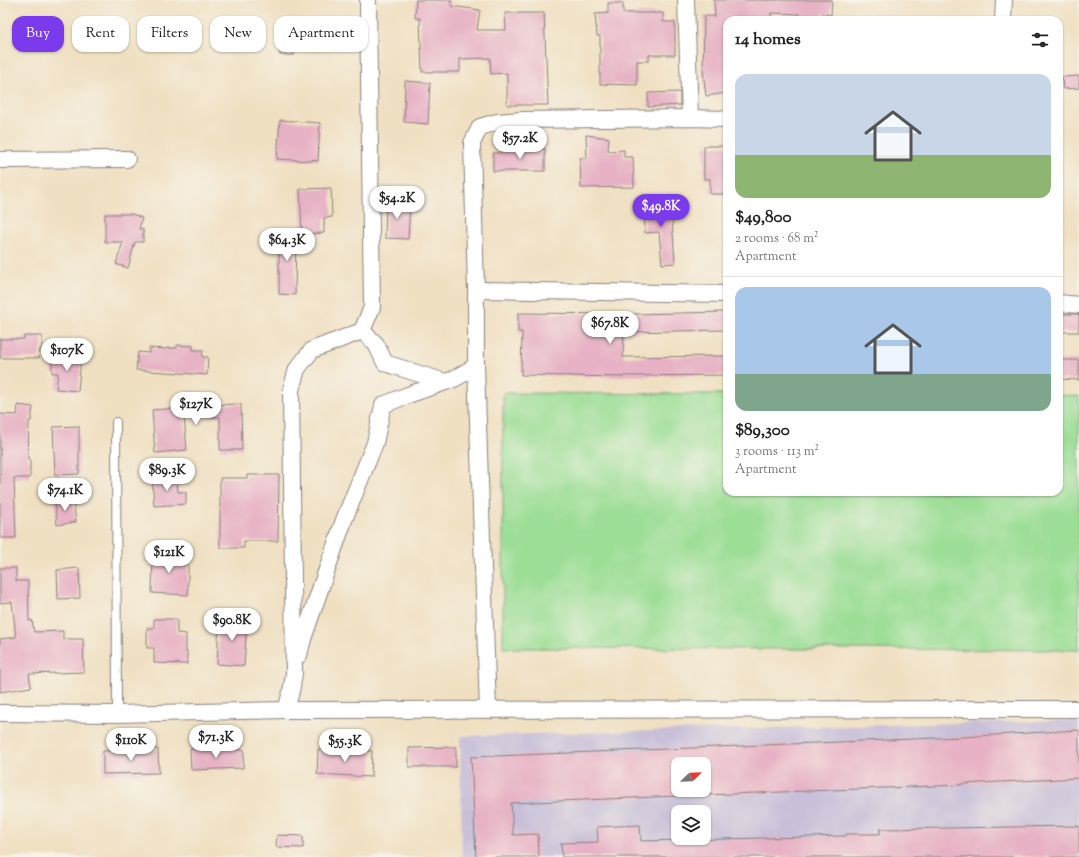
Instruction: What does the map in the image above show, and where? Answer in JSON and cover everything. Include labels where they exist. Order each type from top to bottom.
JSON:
[{"type":"street","points":[[294,674],[291,390],[297,369],[312,350],[362,331],[372,307],[368,0]]},
{"type":"street","points":[[686,0],[690,118]]},
{"type":"street","points":[[1003,16],[1004,0]]},
{"type":"street","points":[[488,710],[476,366],[476,290],[472,143],[480,127],[497,122],[521,120],[723,119]]},
{"type":"street","points":[[0,160],[127,159]]},
{"type":"street","points":[[476,290],[723,294]]},
{"type":"street","points":[[1063,303],[1079,305]]},
{"type":"street","points":[[362,331],[376,344],[385,363],[445,382]]},
{"type":"street","points":[[286,710],[303,639],[344,520],[375,444],[383,405],[445,382],[476,366]]},
{"type":"street","points":[[0,713],[117,714],[286,710],[1079,709]]},
{"type":"lane","points":[[116,422],[117,714]]},
{"type":"shaded area","points":[[1079,720],[1079,857],[462,857],[460,736]]},
{"type":"green space","points":[[503,393],[723,394],[723,496],[1063,496],[1063,395],[1079,396],[1079,650],[503,648]]},
{"type":"building","points":[[416,0],[451,0],[451,6],[480,10],[477,30],[506,30],[505,13],[544,13],[548,105],[507,105],[507,73],[491,74],[490,58],[460,59],[460,72],[422,72],[420,18],[415,18]]},
{"type":"building","points":[[714,0],[832,0],[831,15],[822,14],[822,16],[799,16],[799,14],[771,13],[771,16],[723,16],[723,94],[706,96],[703,71],[704,16],[715,16]]},
{"type":"building","points":[[608,3],[623,3],[623,13],[663,13],[663,22],[675,22],[675,55],[649,55],[649,61],[637,61],[637,85],[600,84],[600,36],[597,36],[595,14],[608,13]]},
{"type":"building","points":[[280,52],[294,52],[294,55],[280,55]]},
{"type":"building","points":[[1079,76],[1079,88],[1063,89],[1063,77]]},
{"type":"building","points":[[405,81],[430,83],[428,124],[404,122]]},
{"type":"building","points":[[680,92],[680,105],[648,107],[648,93]]},
{"type":"building","points":[[280,120],[320,123],[318,161],[277,159]]},
{"type":"building","points":[[586,135],[609,138],[608,151],[624,150],[624,157],[633,157],[634,187],[581,188],[580,158],[587,158]]},
{"type":"building","points":[[704,146],[723,146],[723,194],[710,194],[710,179],[704,179]]},
{"type":"building","points":[[502,148],[545,149],[545,171],[493,171],[493,153],[502,153]]},
{"type":"building","points":[[331,188],[332,217],[324,218],[324,233],[302,234],[300,189]]},
{"type":"building","points":[[386,202],[410,203],[408,239],[385,238]]},
{"type":"building","points":[[671,203],[675,263],[662,264],[659,232],[645,233],[644,204]]},
{"type":"building","points":[[105,214],[132,214],[142,218],[139,229],[143,229],[143,242],[135,242],[128,268],[116,264],[123,242],[105,242]]},
{"type":"building","points":[[279,230],[296,230],[295,295],[279,294]]},
{"type":"building","points":[[723,312],[723,330],[624,332],[623,357],[723,356],[723,375],[623,377],[521,375],[522,332],[518,332],[518,313],[635,314]]},
{"type":"building","points":[[1063,314],[1079,314],[1079,332],[1063,332]]},
{"type":"building","points":[[24,336],[42,336],[42,349],[40,349],[39,358],[0,358],[0,339],[24,339]]},
{"type":"building","points":[[177,345],[193,346],[193,350],[203,350],[202,357],[208,357],[207,375],[136,370],[138,352],[149,353],[149,348],[177,348]]},
{"type":"building","points":[[52,355],[81,358],[78,391],[56,389],[58,373],[52,373]]},
{"type":"building","points":[[1063,360],[1079,360],[1079,380],[1063,379]]},
{"type":"building","points":[[241,404],[242,450],[220,450],[220,417],[184,417],[187,450],[155,453],[152,410],[178,408],[178,405]]},
{"type":"building","points":[[18,405],[33,407],[31,421],[29,421],[28,460],[30,460],[30,478],[14,478],[16,538],[0,538],[0,414],[17,415]]},
{"type":"building","points":[[79,426],[79,474],[55,475],[53,427]]},
{"type":"building","points":[[247,475],[279,475],[278,541],[244,541],[244,548],[220,548],[220,478],[247,478]]},
{"type":"building","points":[[177,477],[178,492],[186,492],[186,504],[154,506],[152,478]]},
{"type":"building","points":[[73,499],[76,522],[57,525],[55,501]]},
{"type":"building","points":[[153,549],[176,550],[176,564],[188,564],[188,595],[152,593]]},
{"type":"building","points":[[0,568],[16,568],[16,581],[28,581],[29,621],[32,620],[34,632],[63,631],[63,639],[83,639],[84,672],[29,674],[31,687],[0,692],[0,639],[16,637],[12,602],[0,603]]},
{"type":"building","points":[[79,568],[80,598],[58,599],[57,570]]},
{"type":"building","points":[[219,618],[247,620],[244,666],[217,664]]},
{"type":"building","points":[[154,619],[177,619],[177,633],[186,634],[187,664],[154,663],[154,648],[147,648],[147,628],[154,628]]},
{"type":"building","points":[[1079,730],[1079,778],[961,785],[711,795],[711,757],[671,757],[671,796],[511,803],[513,835],[538,834],[539,857],[476,857],[471,757],[961,737]]},
{"type":"building","points":[[456,747],[456,767],[409,767],[409,748]]},
{"type":"building","points":[[211,748],[244,750],[243,768],[191,770],[190,749]]},
{"type":"building","points":[[158,749],[159,773],[103,774],[103,751]]},
{"type":"building","points":[[318,749],[372,751],[371,777],[317,774]]},
{"type":"building","points":[[640,825],[641,841],[671,840],[671,845],[711,845],[711,839],[880,834],[880,829],[1079,826],[1079,857],[562,857],[561,843],[598,842],[597,827]]},
{"type":"building","points":[[277,835],[303,836],[303,848],[276,847]]}]
